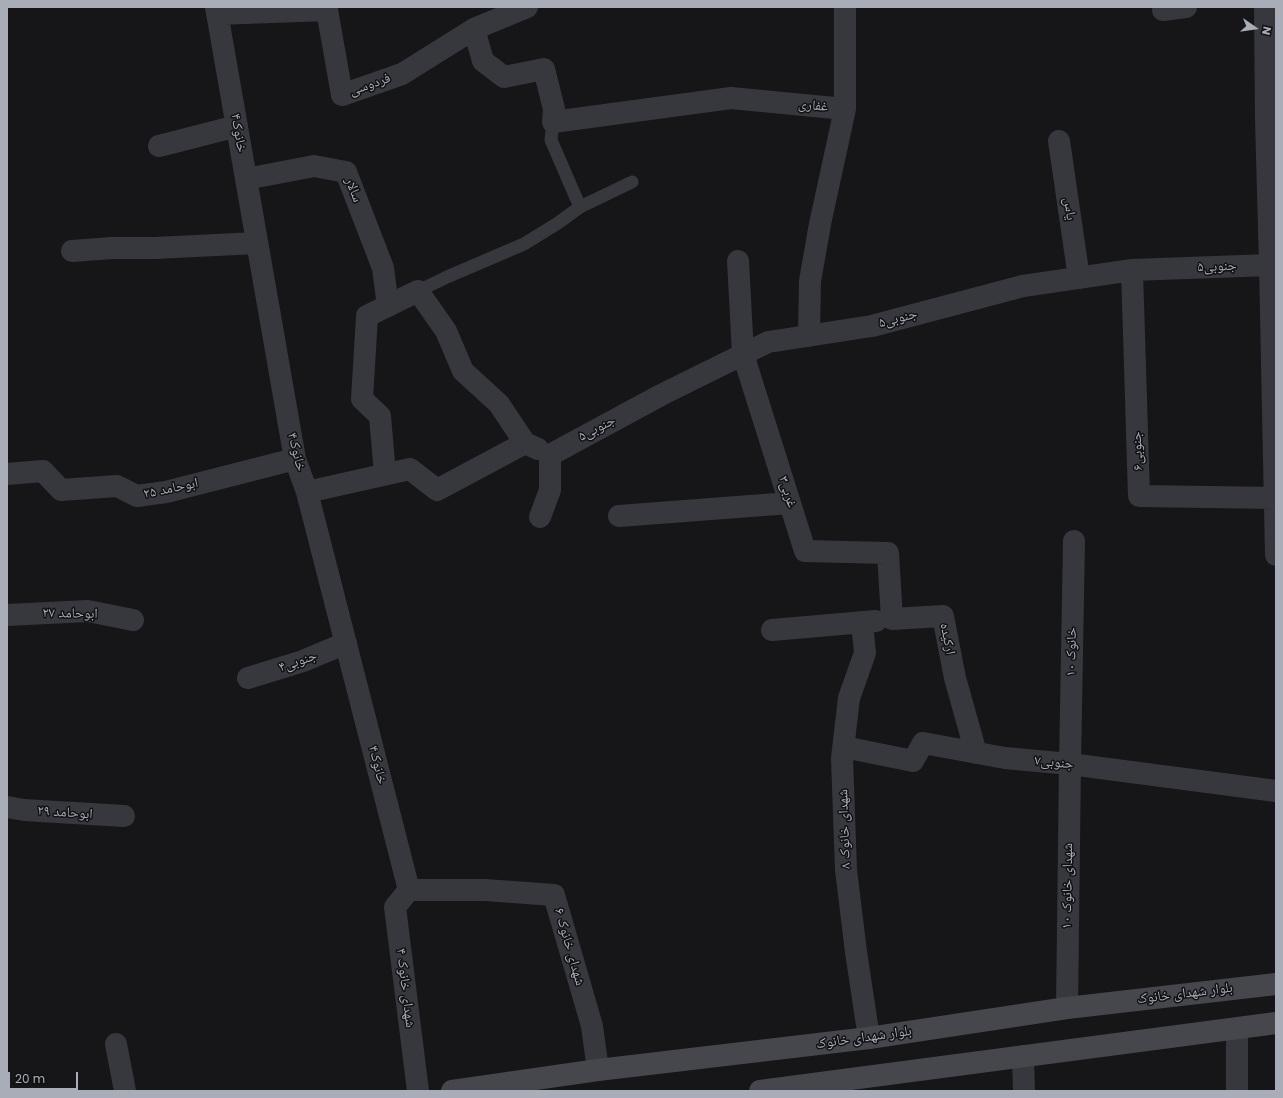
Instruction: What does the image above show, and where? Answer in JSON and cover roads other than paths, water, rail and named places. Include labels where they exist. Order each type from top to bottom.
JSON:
[{"type":"main road","name":"بلوار شهدای خانوک","points":[[452,1091],[598,1070],[869,1038],[1067,1008],[1276,984]]},
{"type":"main road","points":[[760,1091],[1276,1023]]},
{"type":"street","name":"فردوسی","points":[[217,10],[327,10],[342,95],[402,74],[474,29],[527,7]]},
{"type":"street","points":[[845,7],[845,109]]},
{"type":"street","points":[[1163,10],[1186,7]]},
{"type":"street","points":[[1265,7],[1271,120],[1270,265],[1276,555]]},
{"type":"street","name":"خانوک۴","points":[[217,10],[295,459],[308,492],[409,890]]},
{"type":"street","points":[[474,29],[483,61],[504,77],[544,69],[554,109],[553,122]]},
{"type":"street","name":"غفاری","points":[[553,122],[731,98],[845,109],[820,224],[810,281],[809,336]]},
{"type":"street","points":[[159,146],[237,126]]},
{"type":"street","name":"یاس","points":[[1059,141],[1079,278]]},
{"type":"street","name":"سالار","points":[[246,179],[314,166],[346,172],[384,268],[388,306]]},
{"type":"street","points":[[72,251],[112,248],[155,248],[257,243]]},
{"type":"street","name":"غربی۳","points":[[738,262],[743,354],[805,551],[888,552],[892,619]]},
{"type":"street","name":"جنوبی۵","points":[[550,455],[661,395],[768,342],[872,326],[1023,286],[1132,270],[1270,265]]},
{"type":"street","name":"جنوبی۶","points":[[1132,270],[1139,496],[1275,498]]},
{"type":"street","points":[[385,474],[380,416],[362,399],[367,316],[418,291],[446,331],[463,371],[499,404],[526,443],[550,455],[550,490],[540,517]]},
{"type":"street","points":[[308,492],[410,469],[437,490],[526,443]]},
{"type":"street","name":"ابوحامد ۲۵","points":[[7,474],[43,471],[61,490],[117,486],[137,496],[166,492],[295,459]]},
{"type":"street","points":[[619,516],[790,503]]},
{"type":"street","name":"خانوک ۱۰","points":[[1070,764],[1074,541]]},
{"type":"street","name":"ابوحامد ۲۷","points":[[7,614],[88,611],[133,620]]},
{"type":"street","name":"ارکیده","points":[[892,619],[943,616],[955,678],[976,753]]},
{"type":"street","points":[[772,630],[892,619]]},
{"type":"street","name":"شهدای خانوک ۸","points":[[862,622],[865,653],[849,698],[842,758],[846,870],[856,952],[869,1038]]},
{"type":"street","name":"جنوبی۴","points":[[248,678],[303,661],[346,643]]},
{"type":"street","name":"جنوبی۷","points":[[844,747],[913,761],[923,743],[1005,758],[1070,764],[1276,791]]},
{"type":"street","name":"شهدای خانوک ۱۰","points":[[1067,1008],[1070,764]]},
{"type":"street","name":"ابوحامد ۲۹","points":[[7,807],[24,810],[124,816]]},
{"type":"street","name":"شهدای خانوک ۶","points":[[409,890],[485,890],[554,895],[592,1026],[598,1070]]},
{"type":"street","name":"شهدای خانوک ۴","points":[[409,890],[395,907],[418,1091]]},
{"type":"street","points":[[1237,1029],[1237,1091]]},
{"type":"street","points":[[116,1044],[125,1091]]},
{"type":"street","points":[[1022,1056],[1024,1091]]},
{"type":"lane","points":[[553,122],[551,140],[580,207]]},
{"type":"lane","points":[[418,291],[524,244],[580,207],[632,182]]}]
